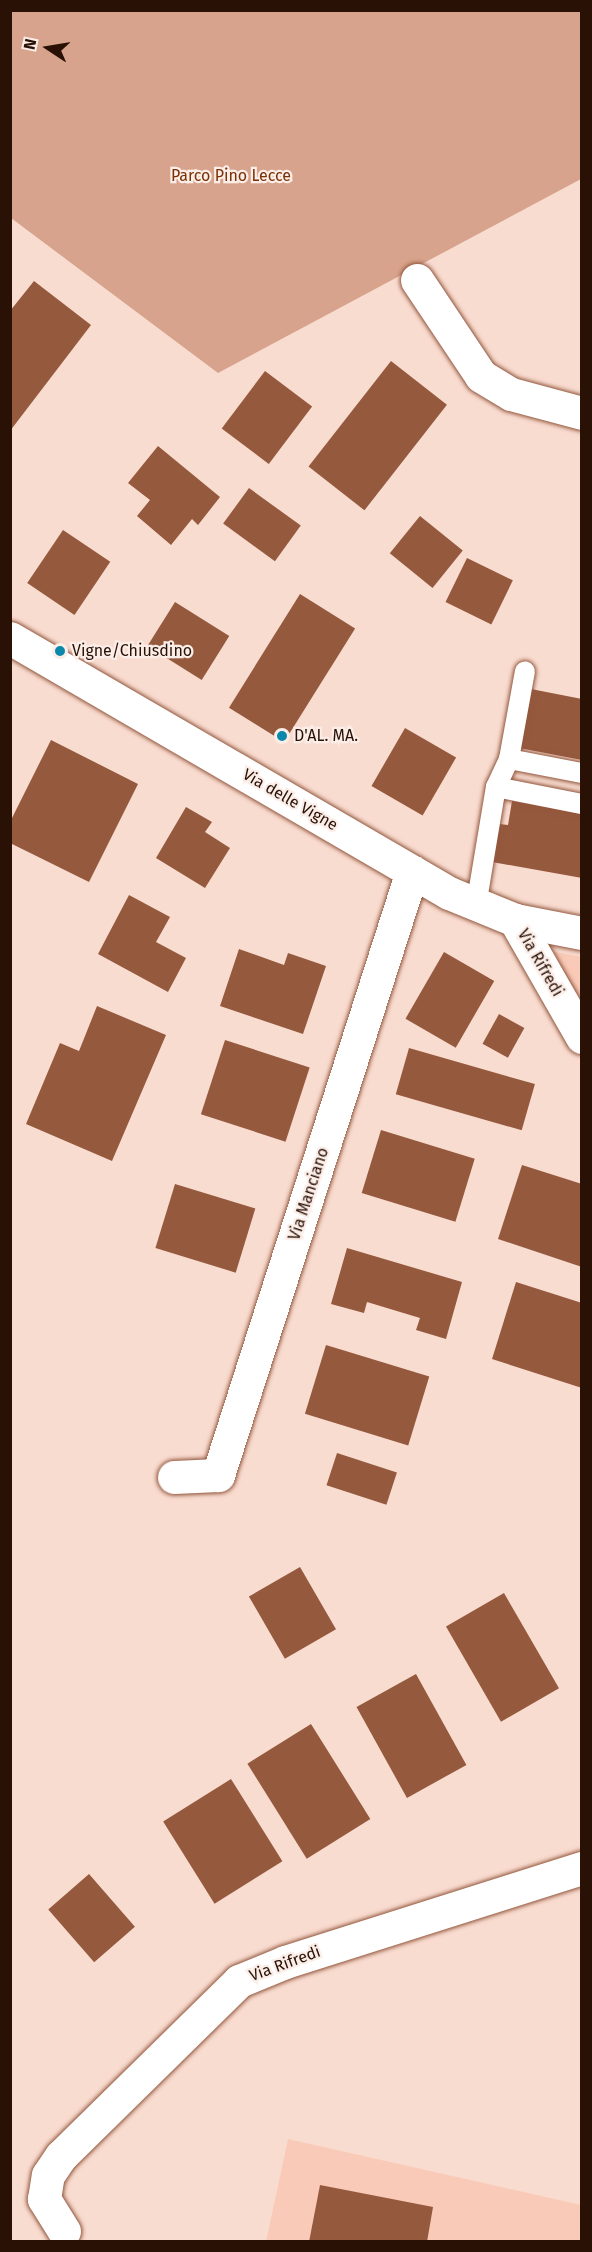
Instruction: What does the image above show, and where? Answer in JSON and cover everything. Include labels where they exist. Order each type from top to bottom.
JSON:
[{"type":"street","points":[[417,280],[481,376],[511,394],[582,413]]},
{"type":"street","name":"Via delle Vigne","points":[[10,638],[476,906],[516,920],[582,933]]},
{"type":"street","name":"Via Manciano","points":[[174,1477],[218,1475],[412,871]]},
{"type":"street","name":"Via Rifredi","points":[[516,920],[582,1037]]},
{"type":"street","name":"Via Rifredi","points":[[64,2231],[44,2199],[48,2175],[61,2156],[240,1981],[285,1962],[582,1868]]},
{"type":"lane","points":[[476,906],[496,787],[509,759],[525,671]]},
{"type":"lane","points":[[509,759],[582,773]]},
{"type":"lane","points":[[496,787],[582,804]]},
{"type":"shaded area","points":[[540,949],[581,957],[581,1016]]},
{"type":"shaded area","points":[[288,2139],[581,2205],[581,2241],[266,2242]]},
{"type":"green space","name":"Parco Pino Lecce","points":[[10,11],[581,11],[581,179],[218,373],[11,218]]},
{"type":"building","points":[[34,281],[91,325],[10,431],[10,311]]},
{"type":"building","points":[[391,361],[447,405],[364,510],[309,467]]},
{"type":"building","points":[[265,371],[312,407],[269,464],[222,429]]},
{"type":"building","points":[[158,446],[220,497],[198,525],[192,519],[171,545],[137,516],[150,500],[128,483]]},
{"type":"building","points":[[249,488],[301,526],[275,561],[223,524]]},
{"type":"building","points":[[420,516],[463,551],[433,588],[390,553]]},
{"type":"building","points":[[63,530],[110,562],[74,615],[27,583]]},
{"type":"building","points":[[467,558],[513,580],[491,624],[446,602]]},
{"type":"building","points":[[300,594],[355,628],[284,742],[229,708]]},
{"type":"building","points":[[175,602],[229,636],[202,680],[147,646]]},
{"type":"building","points":[[531,689],[582,699],[582,760],[519,748]]},
{"type":"building","points":[[405,728],[456,758],[423,816],[372,786]]},
{"type":"building","points":[[51,740],[138,784],[89,882],[10,843],[10,822]]},
{"type":"building","points":[[512,801],[582,814],[582,878],[492,862],[499,824],[508,825]]},
{"type":"building","points":[[186,807],[212,822],[205,832],[230,848],[205,888],[156,858]]},
{"type":"building","points":[[129,895],[170,917],[156,942],[186,958],[168,992],[98,954]]},
{"type":"building","points":[[239,949],[284,965],[288,953],[326,966],[303,1034],[220,1006]]},
{"type":"building","points":[[444,952],[494,981],[456,1048],[406,1019]]},
{"type":"building","points":[[97,1006],[166,1035],[112,1161],[26,1124],[60,1043],[79,1051]]},
{"type":"building","points":[[499,1014],[524,1028],[508,1058],[483,1044]]},
{"type":"building","points":[[225,1040],[310,1068],[286,1142],[201,1114]]},
{"type":"building","points":[[409,1048],[535,1084],[522,1130],[396,1094]]},
{"type":"building","points":[[381,1130],[475,1159],[455,1222],[362,1193]]},
{"type":"building","points":[[522,1165],[582,1184],[582,1267],[498,1239]]},
{"type":"building","points":[[175,1184],[255,1209],[236,1273],[155,1248]]},
{"type":"building","points":[[347,1248],[462,1282],[446,1339],[416,1330],[420,1318],[367,1302],[364,1313],[331,1304]]},
{"type":"building","points":[[516,1282],[582,1303],[582,1388],[492,1359]]},
{"type":"building","points":[[326,1345],[429,1377],[408,1445],[305,1414]]},
{"type":"building","points":[[337,1453],[397,1472],[386,1505],[326,1485]]},
{"type":"building","points":[[300,1567],[336,1629],[285,1659],[249,1596]]},
{"type":"building","points":[[504,1593],[559,1688],[501,1722],[446,1626]]},
{"type":"building","points":[[416,1674],[466,1765],[407,1798],[357,1707]]},
{"type":"building","points":[[311,1724],[370,1819],[307,1859],[247,1764]]},
{"type":"building","points":[[231,1779],[282,1861],[215,1904],[163,1821]]},
{"type":"building","points":[[89,1874],[135,1927],[94,1962],[48,1909]]},
{"type":"building","points":[[320,2185],[433,2207],[427,2242],[309,2242]]},
{"type":"place","name":"Vigne/Chiusdino","points":[[60,651]]},
{"type":"place","name":"D'AL. MA.","points":[[282,736]]}]
